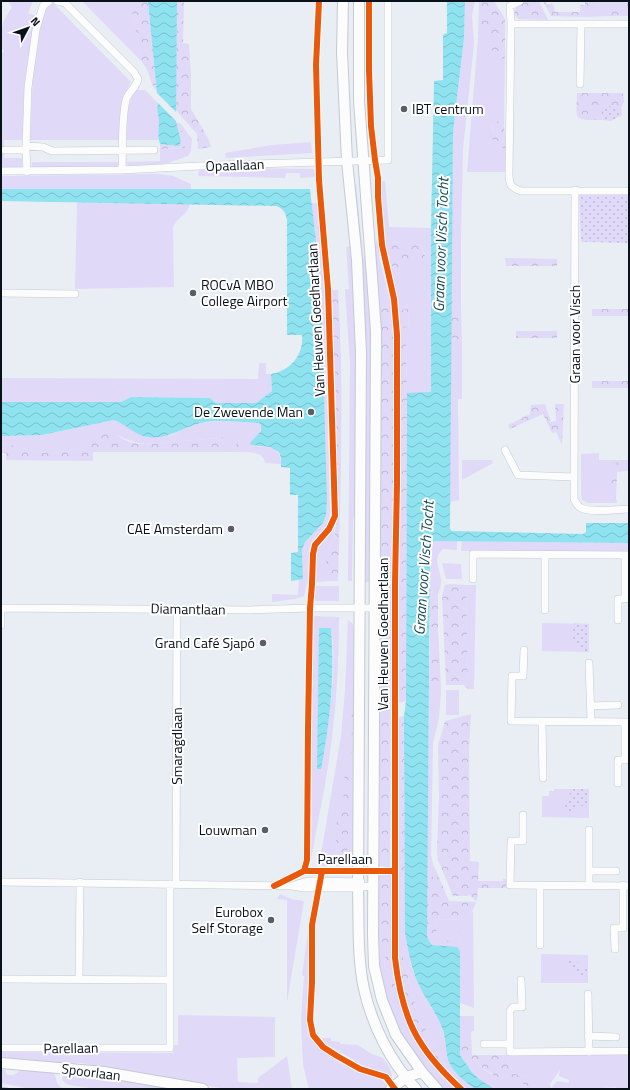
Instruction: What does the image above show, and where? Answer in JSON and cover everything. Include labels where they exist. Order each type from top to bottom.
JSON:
[{"type":"main road","name":"Van Heuven Goedhartlaan","points":[[343,1],[342,52],[347,161],[357,260],[361,353],[358,885],[360,956],[364,989],[375,1024],[384,1043],[411,1085]]},
{"type":"main road","name":"Van Heuven Goedhartlaan","points":[[359,1],[359,93],[376,331],[374,966],[382,1000],[396,1035],[422,1072],[437,1089]]},
{"type":"main road","name":"Spoorlaan","points":[[1,1063],[104,1072],[203,1089]]},
{"type":"main road","points":[[391,1089],[411,1085],[422,1072]]},
{"type":"street","points":[[27,172],[26,148],[28,87],[36,30],[43,6],[50,1]]},
{"type":"street","points":[[57,1],[65,2],[134,72],[138,79],[137,84],[127,98],[124,113],[122,170]]},
{"type":"street","points":[[347,161],[388,160],[388,1]]},
{"type":"street","points":[[520,1],[510,6],[509,182],[513,188],[520,190],[629,191]]},
{"type":"street","points":[[511,24],[629,24]]},
{"type":"street","points":[[580,84],[581,25]]},
{"type":"street","points":[[6,150],[43,147],[52,151],[154,150]]},
{"type":"street","name":"Opaallaan","points":[[1,171],[27,172],[122,170],[347,161]]},
{"type":"street","name":"Graan voor Visch","points":[[575,190],[574,498],[577,505],[589,510],[629,509]]},
{"type":"street","points":[[1,293],[75,294]]},
{"type":"street","points":[[505,450],[518,475],[574,477]]},
{"type":"street","points":[[473,579],[473,554],[627,555],[625,599],[618,599],[618,620]]},
{"type":"street","points":[[545,555],[545,610]]},
{"type":"street","name":"Diamantlaan","points":[[1,608],[250,610],[360,607],[375,608]]},
{"type":"street","points":[[1,608],[1,625]]},
{"type":"street","name":"Smaragdlaan","points":[[173,884],[177,609]]},
{"type":"street","points":[[524,650],[523,676],[512,676],[511,721],[591,720],[627,722],[625,760],[618,760],[618,784]]},
{"type":"street","points":[[589,663],[591,720]]},
{"type":"street","points":[[591,706],[618,705]]},
{"type":"street","points":[[542,721],[543,778]]},
{"type":"street","points":[[523,815],[523,841],[511,841],[510,885],[626,886],[623,928],[614,928],[615,949]]},
{"type":"street","points":[[588,830],[589,885]]},
{"type":"street","points":[[589,871],[616,871]]},
{"type":"street","name":"Parellaan","points":[[1,882],[292,886],[311,881],[374,885]]},
{"type":"street","points":[[79,979],[80,882]]},
{"type":"street","name":"Parellaan","points":[[1,1048],[170,1048],[170,980],[173,884]]},
{"type":"street","points":[[540,885],[540,945]]},
{"type":"street","points":[[1,979],[170,980]]},
{"type":"street","points":[[521,980],[522,1007],[513,1007],[510,1011],[510,1052],[629,1051]]},
{"type":"street","points":[[588,994],[588,1052]]},
{"type":"street","points":[[588,1036],[616,1036]]},
{"type":"street","points":[[484,1044],[510,1044]]},
{"type":"green space","points":[[8,1],[33,1],[28,13],[36,16],[25,79],[23,107],[25,132],[22,140],[4,140],[4,158],[22,158],[22,167],[1,167],[1,55],[4,51],[1,48],[1,35],[2,26],[12,7]]},
{"type":"green space","points":[[82,1],[130,1],[142,62]]},
{"type":"green space","points":[[130,1],[148,1],[157,91],[153,86],[147,70],[142,62]]},
{"type":"green space","points":[[177,1],[184,1],[183,43],[189,44],[191,109],[209,140],[211,147],[198,149],[197,134],[175,109]]},
{"type":"green space","points":[[465,1],[475,1],[472,16],[474,44],[463,149],[461,310],[451,300],[453,132],[464,38]]},
{"type":"green space","points":[[479,1],[494,1],[505,19],[505,57],[501,60],[486,44],[488,41],[494,44],[502,40],[497,34],[484,34],[478,37]]},
{"type":"green space","points":[[527,1],[539,1],[548,20],[518,19],[514,14],[516,7]]},
{"type":"green space","points":[[543,1],[545,1],[547,5],[552,3],[555,12],[580,12],[580,5],[585,5],[585,1],[601,1],[598,10],[581,12],[587,17],[551,16]]},
{"type":"green space","points":[[601,1],[629,2],[620,10],[608,11],[610,16],[587,17],[580,12],[598,10]]},
{"type":"green space","points":[[629,2],[629,16],[610,16],[608,11],[612,6],[620,9]]},
{"type":"green space","points":[[53,3],[131,82],[122,104],[119,140],[30,140],[33,73],[42,18],[44,9]]},
{"type":"green space","points":[[484,34],[497,34],[502,40],[494,44],[501,60],[505,57],[504,126],[498,121],[491,126],[495,134],[506,148],[506,172],[467,172],[478,37]]},
{"type":"green space","points":[[137,90],[145,90],[158,103],[159,140],[127,140],[129,106],[133,95]]},
{"type":"green space","points":[[577,93],[623,93],[624,102],[621,108],[603,105],[603,120],[586,120],[578,117],[577,114]]},
{"type":"green space","points":[[603,105],[621,108],[622,115],[611,121],[603,120]]},
{"type":"green space","points":[[498,121],[504,126],[506,148],[499,148],[491,137],[495,134],[491,125]]},
{"type":"green space","points":[[176,122],[181,124],[185,148],[160,149],[160,144],[179,146],[181,141]]},
{"type":"green space","points":[[181,124],[192,139],[191,151],[188,156],[168,163],[129,168],[126,162],[160,161],[160,149],[184,148]]},
{"type":"green space","points":[[311,142],[312,153],[226,158],[225,153],[272,145]]},
{"type":"green space","points":[[32,162],[118,162],[118,168],[32,168]]},
{"type":"green space","points":[[239,168],[314,169],[315,177],[300,178],[300,173],[286,173],[285,178],[198,175],[199,170]]},
{"type":"green space","points":[[158,174],[173,176],[191,184],[191,189],[1,189],[1,176]]},
{"type":"green space","points":[[385,181],[389,227],[431,228],[431,393],[407,393],[406,343],[398,338],[400,328],[409,327],[408,309],[399,310],[389,261],[401,279],[398,263],[405,258],[426,257],[420,244],[384,242],[379,195],[380,182]]},
{"type":"green space","points":[[356,184],[363,255],[369,273],[372,333],[371,582],[364,582],[366,356],[354,186]]},
{"type":"green space","points":[[629,193],[629,243],[581,242],[579,196],[582,194]]},
{"type":"green space","points":[[77,202],[190,203],[187,211],[177,221],[173,228],[174,287],[75,289]]},
{"type":"green space","points":[[311,203],[317,203],[325,289],[330,515],[327,525],[312,542],[309,549],[309,575],[304,596],[272,602],[272,594],[298,595],[299,579],[303,579],[302,550],[305,542],[323,523],[326,515],[327,500],[321,286]]},
{"type":"green space","points":[[379,230],[379,258],[391,303],[380,311],[375,247]]},
{"type":"green space","points":[[384,242],[420,244],[426,258],[405,258],[398,263],[402,280],[389,261]]},
{"type":"green space","points":[[351,246],[357,324],[357,501],[353,520],[352,581],[348,581],[350,365],[345,289],[349,289],[346,247]]},
{"type":"green space","points":[[505,258],[557,259],[557,266],[506,266]]},
{"type":"green space","points":[[331,290],[338,290],[341,363],[341,472],[338,581],[331,581],[326,565],[326,553],[334,541],[337,514],[336,401]]},
{"type":"green space","points":[[451,300],[461,310],[462,343],[451,337]]},
{"type":"green space","points":[[391,303],[395,361],[394,578],[389,578],[384,562],[379,557],[380,311]]},
{"type":"green space","points":[[408,309],[409,327],[400,328],[399,310]]},
{"type":"green space","points":[[592,309],[629,309],[629,316],[592,316]]},
{"type":"green space","points":[[516,331],[557,331],[557,338],[516,338]]},
{"type":"green space","points":[[451,337],[462,343],[462,399],[458,399],[459,500],[450,502]]},
{"type":"green space","points":[[398,338],[406,343],[407,393],[406,701],[399,703],[396,634],[400,372]]},
{"type":"green space","points":[[259,363],[266,363],[266,374],[271,374],[272,391],[256,403],[218,403],[214,402],[210,398],[131,397],[121,402],[1,402],[1,378],[258,379]]},
{"type":"green space","points":[[592,381],[629,381],[629,388],[592,388]]},
{"type":"green space","points":[[545,404],[551,422],[556,421],[555,404],[564,404],[562,445],[556,432],[552,433],[543,414],[510,429],[508,425],[530,414],[531,405]]},
{"type":"green space","points":[[114,420],[122,423],[139,434],[172,435],[200,423],[222,421],[259,423],[261,428],[251,445],[275,449],[280,457],[281,464],[265,463],[261,455],[246,452],[249,449],[231,449],[220,447],[225,436],[219,438],[146,444],[135,442],[105,431],[92,441],[78,448],[65,452],[51,453],[38,452],[1,444],[1,436],[42,435]]},
{"type":"green space","points":[[105,431],[128,441],[143,444],[219,438],[226,436],[220,447],[231,449],[240,441],[249,449],[246,452],[93,452],[93,461],[6,460],[6,453],[1,453],[1,444],[44,453],[65,452],[85,445]]},
{"type":"green space","points":[[599,453],[599,460],[629,460],[629,471],[617,472],[619,462],[613,463],[610,476],[610,496],[616,498],[617,503],[588,503],[582,500],[581,454]]},
{"type":"green space","points":[[462,460],[492,460],[493,463],[462,480]]},
{"type":"green space","points":[[619,462],[616,498],[610,496],[609,488],[602,479],[610,476],[613,463]]},
{"type":"green space","points":[[335,523],[334,541],[326,553],[326,565],[331,581],[316,582],[314,562],[315,549]]},
{"type":"green space","points":[[435,541],[457,541],[457,550],[443,549],[440,552],[437,560],[441,585],[438,595],[429,599],[429,548],[430,544]]},
{"type":"green space","points":[[462,541],[629,543],[629,553],[461,551]]},
{"type":"green space","points":[[442,563],[461,564],[462,579],[446,579]]},
{"type":"green space","points":[[378,585],[392,585],[391,615],[381,615]]},
{"type":"green space","points":[[445,585],[466,585],[468,689],[464,685],[446,685],[442,595]]},
{"type":"green space","points":[[466,585],[476,585],[474,689],[468,689]]},
{"type":"green space","points":[[313,586],[339,586],[339,601],[312,601]]},
{"type":"green space","points":[[438,595],[438,630],[430,627],[429,599]]},
{"type":"green space","points":[[381,615],[391,615],[390,867],[379,866]]},
{"type":"green space","points":[[312,616],[339,617],[338,671],[334,725],[311,859],[310,805]],"holes":[[[331,628],[334,659],[332,691],[324,754],[319,629]]]},
{"type":"green space","points":[[348,620],[353,624],[355,635],[354,802],[351,866],[319,866],[341,736],[345,690]]},
{"type":"green space","points":[[542,623],[589,624],[589,652],[542,651]]},
{"type":"green space","points":[[573,623],[589,624],[589,652],[579,652],[579,644],[573,639]]},
{"type":"green space","points":[[430,627],[438,630],[439,647],[430,646]]},
{"type":"green space","points":[[430,646],[439,647],[441,691],[429,681]]},
{"type":"green space","points":[[429,681],[441,691],[439,718],[433,743],[431,855],[439,877],[427,877]]},
{"type":"green space","points":[[446,690],[459,690],[459,715],[446,715]]},
{"type":"green space","points":[[349,708],[353,708],[352,754],[348,756]]},
{"type":"green space","points":[[471,714],[469,752],[470,861],[479,862],[478,881],[503,881],[503,879],[506,879],[507,886],[505,888],[478,888],[476,901],[470,895],[453,896],[438,860],[437,852],[439,797],[438,746],[445,721]]},
{"type":"green space","points":[[404,716],[405,876],[399,869],[397,826],[399,717]]},
{"type":"green space","points":[[345,769],[351,774],[347,858],[342,862],[329,859],[336,854],[330,845],[336,842],[337,809],[343,804]]},
{"type":"green space","points":[[554,789],[569,789],[570,800],[580,805],[589,806],[589,818],[542,817],[542,796],[549,796],[549,791],[554,791]]},
{"type":"green space","points":[[569,789],[589,789],[589,806],[580,806],[571,814],[563,806],[570,800]]},
{"type":"green space","points":[[399,869],[405,876],[405,933],[411,965],[418,983],[437,1015],[447,1043],[448,1059],[465,1081],[476,1089],[464,1089],[447,1074],[439,1064],[441,1061],[416,1009],[403,957],[397,951]]},
{"type":"green space","points":[[378,874],[392,876],[391,946],[393,976],[399,1001],[394,1001],[391,992],[392,976],[384,967],[386,949],[377,933]]},
{"type":"green space","points":[[427,877],[439,877],[449,901],[476,902],[471,913],[464,920],[436,919],[437,942],[446,942],[458,934],[459,925],[464,932],[459,941],[467,947],[467,953],[460,956],[460,951],[432,945],[427,936]]},
{"type":"green space","points":[[280,894],[291,899],[304,901],[287,1002],[287,900],[277,899]]},
{"type":"green space","points":[[312,903],[310,926],[309,1022],[312,1034],[321,1047],[348,1063],[347,1065],[362,1073],[383,1080],[389,1088],[387,1089],[309,1089],[303,1065],[301,1020],[304,976],[302,975]]},
{"type":"green space","points":[[473,911],[474,1008],[460,1003],[460,956],[467,953],[467,947],[459,941],[464,932],[459,926],[458,934],[446,942],[437,942],[436,919],[463,920]]},
{"type":"green space","points":[[377,933],[386,949],[384,967],[392,976],[391,992],[394,1001],[399,1001],[415,1038],[429,1060],[457,1089],[442,1089],[408,1047],[397,1028],[381,980]]},
{"type":"green space","points":[[397,951],[403,957],[416,1009],[441,1061],[439,1064],[422,1042],[411,1020],[404,998]]},
{"type":"green space","points":[[541,954],[588,955],[588,983],[541,983]]},
{"type":"green space","points":[[568,959],[575,959],[581,967],[588,967],[587,977],[579,977],[569,967]]},
{"type":"green space","points":[[178,1015],[275,1017],[275,1057],[237,1058],[238,1082],[258,1083],[258,1078],[287,1056],[292,1089],[226,1089],[81,1063],[1,1060],[1,1052],[173,1053],[174,1045],[178,1045]]},
{"type":"green space","points":[[460,1016],[474,1016],[474,1031],[471,1033],[460,1033]]},
{"type":"green space","points":[[460,1033],[471,1033],[472,1055],[507,1055],[514,1074],[535,1077],[539,1084],[538,1088],[544,1089],[526,1089],[523,1083],[515,1085],[497,1080],[493,1074],[484,1069],[478,1063],[476,1059],[468,1060],[466,1064],[460,1055]]},
{"type":"green space","points":[[322,1038],[331,1038],[331,1041],[340,1042],[340,1044],[358,1045],[370,1053],[383,1058],[390,1068],[392,1081],[387,1075],[355,1063],[356,1061],[326,1044]]},
{"type":"green space","points":[[629,1054],[629,1089],[615,1089],[616,1087],[553,1089],[552,1087],[557,1081],[569,1083],[569,1080],[559,1076],[560,1070],[550,1084],[551,1089],[538,1088],[535,1077],[514,1074],[507,1055]]},
{"type":"green space","points":[[476,1059],[479,1065],[489,1073],[503,1078],[523,1082],[526,1089],[494,1089],[479,1080],[466,1064],[468,1060]]},
{"type":"green space","points":[[1,1070],[5,1070],[7,1075],[14,1075],[21,1070],[52,1070],[57,1083],[64,1089],[31,1089],[1,1083]]},
{"type":"green space","points":[[64,1073],[86,1073],[175,1089],[97,1089],[69,1085],[62,1079]]},
{"type":"water","points":[[148,1],[177,1],[176,122],[181,141],[179,146],[160,144],[159,141],[158,103]]},
{"type":"water","name":"Graan voor Visch Tocht","points":[[447,1],[465,1],[464,38],[453,132],[450,529],[452,531],[583,534],[586,532],[586,523],[629,523],[629,543],[435,541],[430,544],[427,936],[432,945],[457,947],[460,951],[460,1055],[479,1079],[494,1089],[476,1089],[457,1074],[450,1065],[447,1057],[442,1027],[421,990],[413,971],[405,933],[404,716],[406,701],[407,393],[431,392],[431,228],[434,81],[443,80],[443,35],[447,33]]},
{"type":"water","points":[[1,189],[310,189],[321,286],[327,500],[326,515],[323,523],[305,542],[302,550],[303,579],[291,581],[291,553],[298,552],[298,495],[290,495],[290,468],[281,467],[279,452],[270,447],[251,445],[250,443],[261,431],[261,425],[259,423],[214,421],[193,425],[161,437],[147,437],[138,434],[114,420],[42,435],[1,436],[1,402],[121,402],[131,397],[210,398],[214,402],[218,403],[256,403],[272,391],[271,374],[290,366],[301,349],[302,342],[302,335],[287,335],[287,220],[284,211],[276,206],[1,201]]},
{"type":"water","points":[[319,628],[331,628],[332,681],[327,734],[321,769],[317,769]]},
{"type":"pier","points":[[156,92],[177,113],[177,122],[156,101]]},
{"type":"railway","points":[[1,1088],[8,1089]]},
{"type":"cycle path","points":[[304,871],[307,860],[310,608],[313,554],[315,545],[329,529],[335,516],[328,289],[319,180],[316,65],[319,1]]},
{"type":"cycle path","points":[[369,1],[371,126],[378,178],[382,245],[394,299],[397,335],[397,484],[395,583],[395,958],[402,998],[414,1031],[433,1060],[461,1089]]},
{"type":"cycle path","points":[[274,886],[304,871],[394,871]]},
{"type":"cycle path","points":[[322,871],[312,925],[310,1020],[313,1035],[323,1047],[337,1056],[360,1069],[386,1077],[395,1089]]},
{"type":"place","name":"IBT centrum","points":[[404,109]]},
{"type":"place","name":"ROCvA MBO College Airport","points":[[193,293]]},
{"type":"place","name":"De Zwevende Man","points":[[311,412]]},
{"type":"place","name":"CAE Amsterdam","points":[[231,529]]},
{"type":"place","name":"Grand Café Sjapó","points":[[263,643]]},
{"type":"place","name":"Louwman","points":[[265,830]]},
{"type":"place","name":"Eurobox Self Storage","points":[[271,920]]}]
